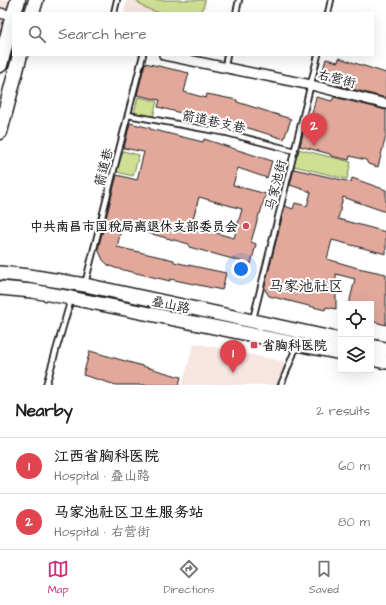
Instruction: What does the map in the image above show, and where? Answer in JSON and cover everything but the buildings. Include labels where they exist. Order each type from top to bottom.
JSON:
[{"type":"main road","points":[[14,12],[18,0]]},
{"type":"main road","points":[[32,12],[36,0]]},
{"type":"main road","points":[[0,65],[12,19]]},
{"type":"main road","points":[[0,132],[20,56]]},
{"type":"main road","name":"叠山路","points":[[0,273],[30,276],[85,285],[338,339]]},
{"type":"main road","name":"叠山路","points":[[0,288],[32,291],[71,298],[338,352]]},
{"type":"main road","points":[[374,347],[386,349]]},
{"type":"main road","points":[[374,360],[386,362]]},
{"type":"street","points":[[0,13],[12,15]]},
{"type":"street","name":"右营街","points":[[169,56],[311,85],[386,104]]},
{"type":"lane","points":[[114,12],[117,0]]},
{"type":"lane","points":[[236,12],[239,0]]},
{"type":"lane","points":[[328,12],[331,0]]},
{"type":"lane","name":"箭道巷","points":[[85,285],[143,56]]},
{"type":"lane","points":[[225,67],[227,56]]},
{"type":"lane","name":"马家池街","points":[[252,321],[318,56]]},
{"type":"lane","name":"箭道巷支巷","points":[[128,115],[227,133],[295,151]]},
{"type":"lane","points":[[46,385],[71,298]]},
{"type":"lane","points":[[280,385],[297,345]]},
{"type":"shaded area","points":[[0,0],[25,0],[21,12],[12,12],[12,40],[2,76],[0,75]]},
{"type":"shaded area","points":[[127,0],[207,0],[204,12],[124,12]]},
{"type":"shaded area","points":[[194,343],[286,362],[277,385],[182,385]]},
{"type":"green space","points":[[136,0],[205,0],[200,12],[157,12],[142,6]]},
{"type":"green space","points":[[138,97],[157,101],[153,117],[134,113]]},
{"type":"green space","points":[[298,149],[351,162],[347,179],[294,166]]},
{"type":"green space","points":[[123,151],[139,155],[133,176],[117,172]]},
{"type":"place","name":"马家池社区卫生服务站","points":[[314,146]]},
{"type":"place","name":"中共南昌市国税局离退休支部委员会","points":[[246,226]]},
{"type":"place","name":"省胸科医院","points":[[254,345]]},
{"type":"place","name":"江西省胸科医院","points":[[233,373]]},
{"type":"district","name":"马家池社区","points":[[306,286]]}]
